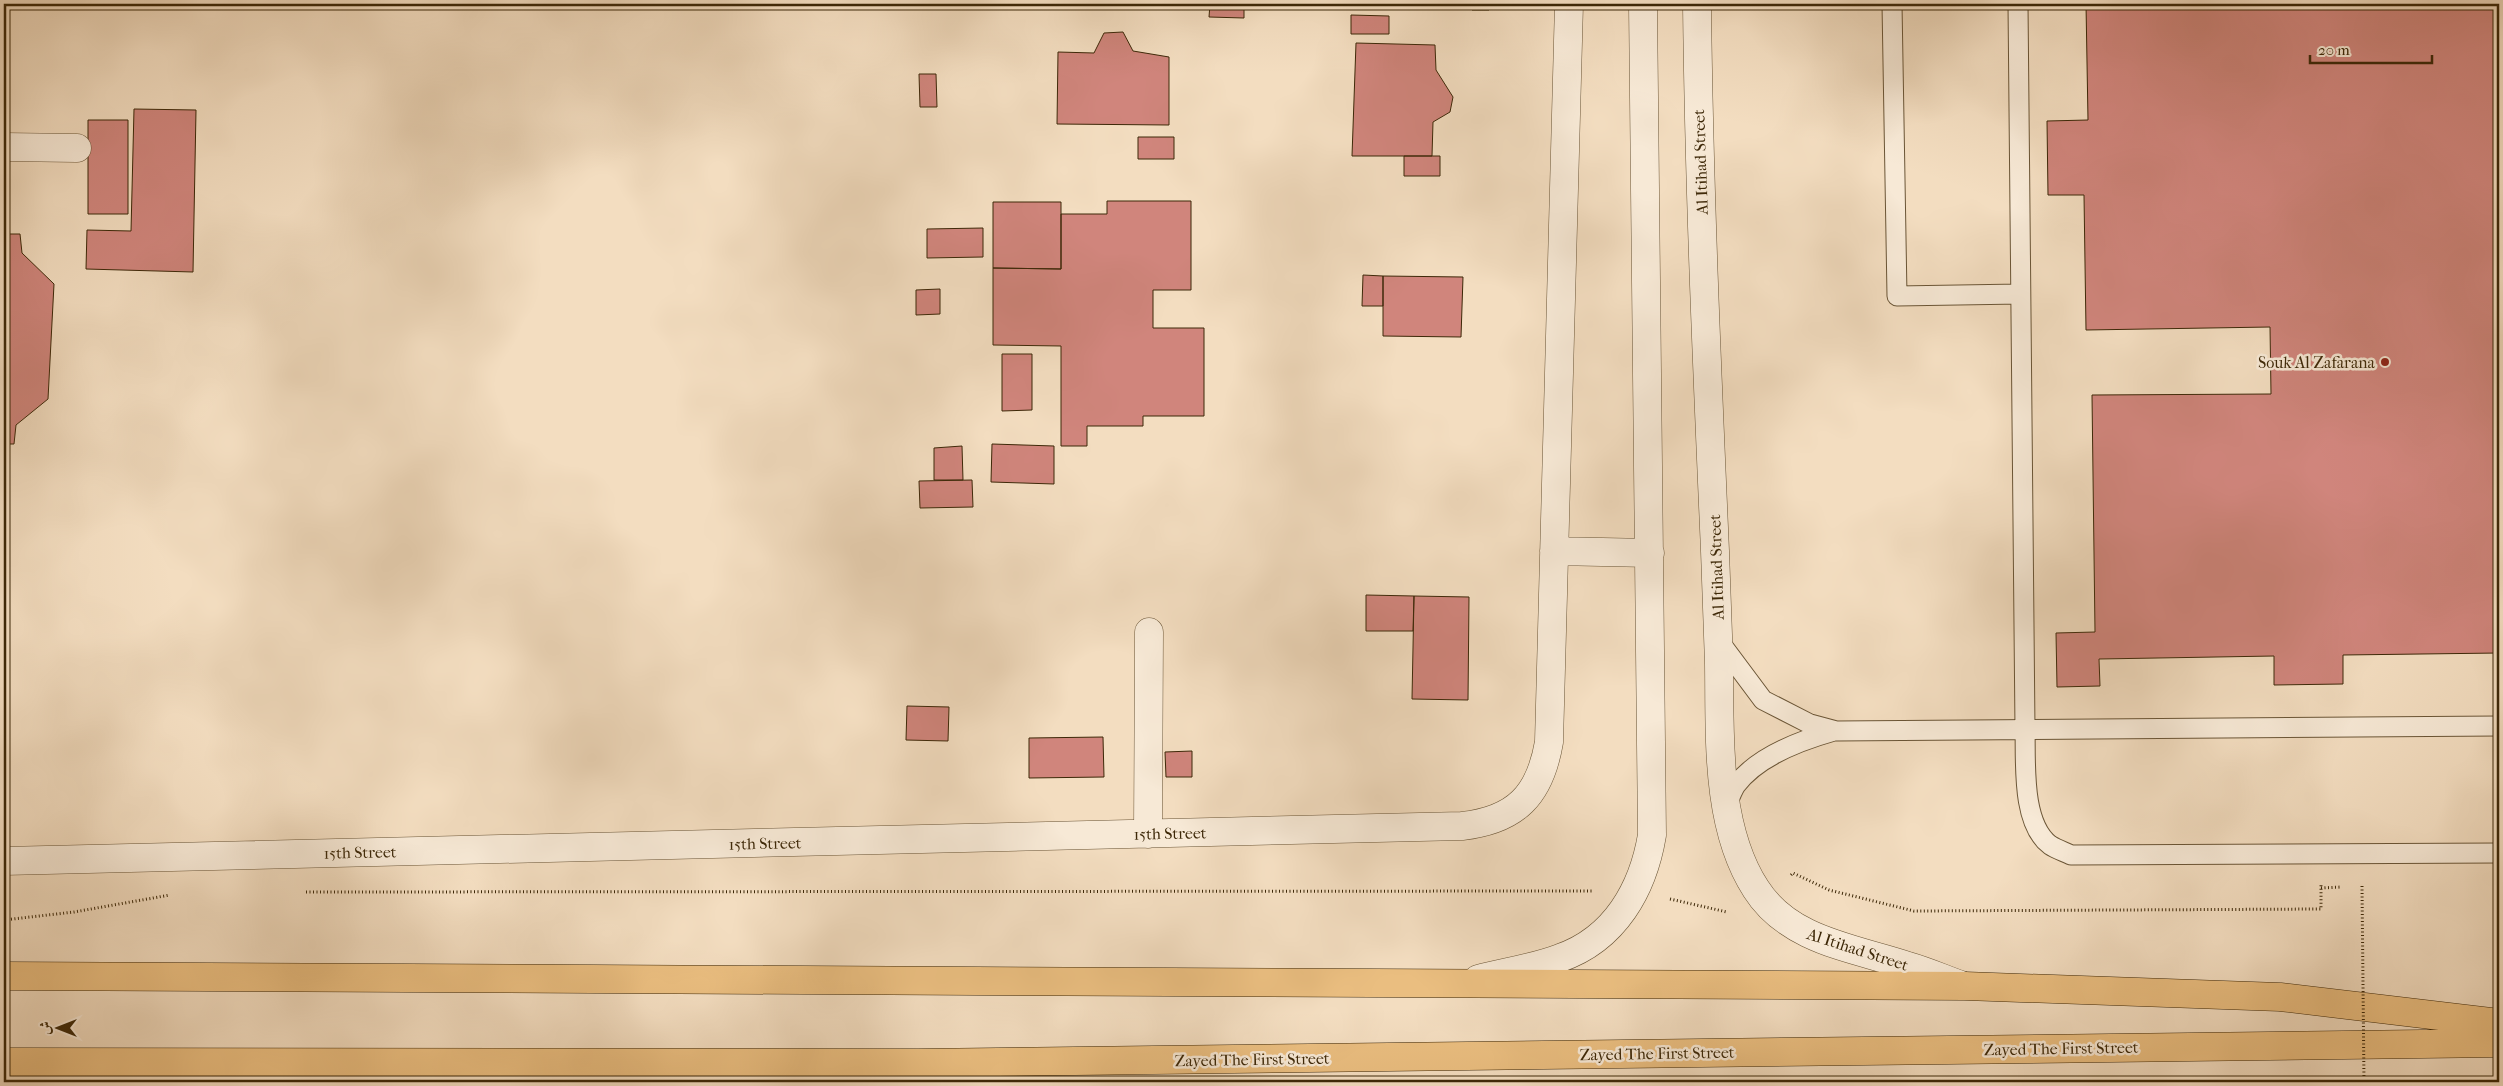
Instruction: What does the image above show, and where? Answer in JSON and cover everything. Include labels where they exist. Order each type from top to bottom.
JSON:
[{"type":"main road","points":[[4,976],[1965,986],[2280,997],[2499,1023]]},
{"type":"main road","name":"Zayed The First Street","points":[[4,1062],[918,1063],[2499,1043]]},
{"type":"street","points":[[1568,4],[1554,551],[1650,553]]},
{"type":"street","points":[[1464,983],[1560,958],[1578,950],[1608,929],[1626,909],[1636,892],[1649,855],[1654,812],[1643,4]]},
{"type":"street","name":"Al Itihad Street","points":[[1697,4],[1699,161],[1718,641],[1720,747],[1726,807],[1741,860],[1756,890],[1775,912],[1804,933],[1910,966],[1965,986]]},
{"type":"street","points":[[4,147],[77,148]]},
{"type":"street","name":"15th Street","points":[[4,861],[1462,826],[1491,821],[1505,816],[1522,804],[1534,788],[1545,766],[1549,742],[1554,551]]},
{"type":"street","points":[[1148,834],[1149,632]]},
{"type":"lane","points":[[1892,4],[1897,296],[2020,294]]},
{"type":"lane","points":[[2018,4],[2024,729],[2028,798],[2034,824],[2050,844],[2071,855],[2499,853]]},
{"type":"lane","points":[[1718,641],[1762,700],[1810,724],[1836,731]]},
{"type":"lane","points":[[1726,807],[1736,785],[1758,766],[1782,750],[1808,739],[1836,731],[2499,726]]},
{"type":"path","points":[[304,892],[1636,892],[1736,914],[1763,898],[1793,874],[1829,890],[1914,911],[2321,910],[2320,855]]},
{"type":"path","points":[[2362,886],[2364,1082]]},
{"type":"path","points":[[4,920],[74,912],[176,894]]},
{"type":"building","points":[[1210,4],[1244,4],[1244,18],[1209,17]]},
{"type":"building","points":[[1472,4],[1489,4],[1489,10],[1472,10]]},
{"type":"building","name":"Souk Al Zafarana","points":[[2086,4],[2499,4],[2499,653],[2343,655],[2343,684],[2274,685],[2274,656],[2099,659],[2100,686],[2057,687],[2056,633],[2095,632],[2092,395],[2271,394],[2270,327],[2086,330],[2084,195],[2048,195],[2047,121],[2088,120]]},
{"type":"building","points":[[1351,15],[1389,16],[1389,34],[1351,34]]},
{"type":"building","points":[[1123,32],[1133,51],[1169,57],[1169,125],[1057,124],[1058,52],[1094,53],[1104,33]]},
{"type":"building","points":[[1356,43],[1435,45],[1436,70],[1453,97],[1450,112],[1433,122],[1432,156],[1352,156]]},
{"type":"building","points":[[919,74],[936,74],[937,107],[920,107]]},
{"type":"building","points":[[134,109],[196,110],[193,272],[86,269],[87,230],[131,231]]},
{"type":"building","points":[[88,120],[128,120],[128,214],[88,214]]},
{"type":"building","points":[[1138,137],[1174,137],[1174,159],[1138,159]]},
{"type":"building","points":[[1404,156],[1440,156],[1440,176],[1404,176]]},
{"type":"building","points":[[1107,201],[1191,201],[1191,290],[1153,290],[1153,328],[1204,328],[1204,416],[1143,416],[1143,426],[1087,426],[1087,446],[1061,446],[1061,346],[993,345],[993,268],[1061,269],[1061,214],[1107,214]]},
{"type":"building","points":[[993,202],[1061,202],[1061,269],[993,268]]},
{"type":"building","points":[[983,228],[983,257],[927,258],[927,229]]},
{"type":"building","points":[[4,234],[20,234],[22,253],[54,284],[48,399],[16,425],[14,444],[4,444]]},
{"type":"building","points":[[1363,275],[1383,276],[1383,306],[1362,306]]},
{"type":"building","points":[[1383,276],[1463,277],[1461,337],[1383,336]]},
{"type":"building","points":[[940,289],[940,314],[916,315],[916,290]]},
{"type":"building","points":[[1002,354],[1032,354],[1032,410],[1002,411]]},
{"type":"building","points":[[992,444],[1054,446],[1054,484],[991,482]]},
{"type":"building","points":[[962,446],[963,480],[934,480],[934,448]]},
{"type":"building","points":[[972,480],[973,507],[920,508],[919,481]]},
{"type":"building","points":[[1366,595],[1414,596],[1413,631],[1366,631]]},
{"type":"building","points":[[1414,596],[1469,597],[1468,700],[1412,699]]},
{"type":"building","points":[[907,706],[949,707],[948,741],[906,740]]},
{"type":"building","points":[[1103,737],[1104,777],[1029,778],[1029,738]]},
{"type":"building","points":[[1192,751],[1192,777],[1166,777],[1165,752]]},
{"type":"place","name":"Souk Al Zafarana","points":[[2385,362]]}]
